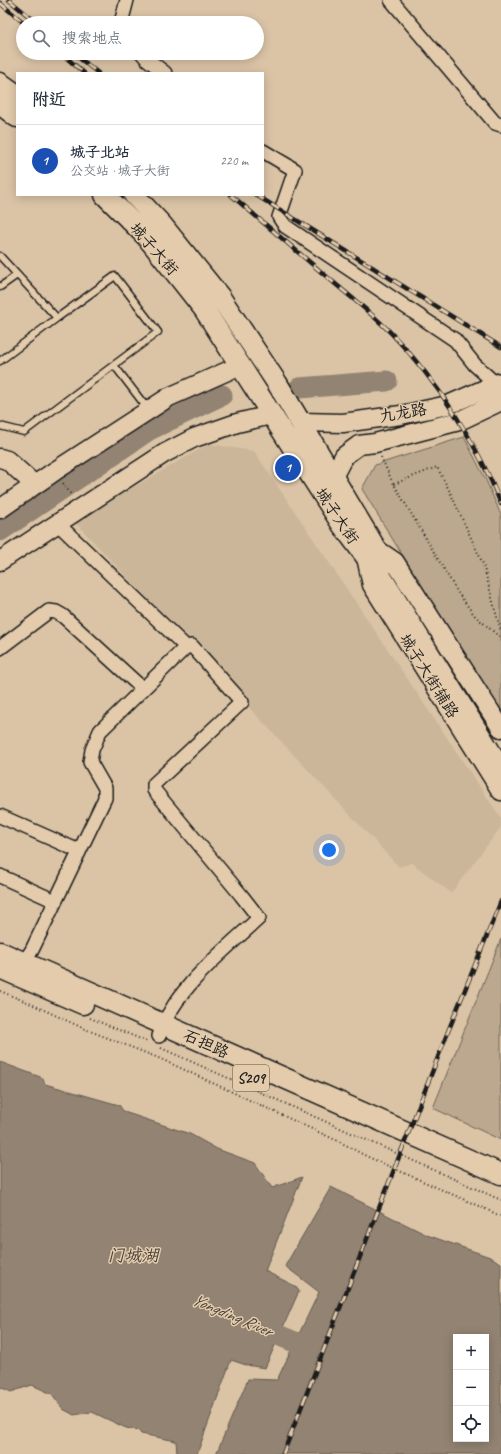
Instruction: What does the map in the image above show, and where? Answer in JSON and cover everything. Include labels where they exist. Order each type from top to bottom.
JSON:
[{"type":"main road","points":[[0,83],[16,94]]},
{"type":"main road","points":[[0,104],[16,116]]},
{"type":"main road","name":"城子大街","points":[[106,196],[146,237],[204,309],[343,526],[371,553],[501,746]]},
{"type":"main road","name":"城子大街","points":[[135,196],[162,225],[220,297],[277,383],[333,477],[382,578],[501,769]]},
{"type":"main road","name":"石担路","points":[[0,952],[24,962],[157,1038],[501,1174]]},
{"type":"main road","name":"石担路","points":[[0,968],[501,1189]]},
{"type":"street","points":[[123,16],[127,0]]},
{"type":"street","points":[[391,0],[490,118],[495,123],[501,125]]},
{"type":"street","points":[[148,60],[164,72]]},
{"type":"street","points":[[264,152],[295,170],[279,217],[285,226],[455,340],[475,365],[500,389]]},
{"type":"street","points":[[0,509],[55,471],[169,397],[241,365]]},
{"type":"street","name":"九龙路","points":[[301,422],[343,423],[401,415],[448,405],[500,389]]},
{"type":"street","name":"九龙路","points":[[333,477],[344,456],[359,446],[459,421],[500,389]]},
{"type":"street","points":[[0,561],[165,453],[194,438],[237,423],[271,414]]},
{"type":"street","points":[[0,458],[7,460],[35,485]]},
{"type":"street","points":[[57,523],[186,647]]},
{"type":"street","name":"城子大街辅路","points":[[501,728],[395,562],[371,553],[372,585],[501,791]]},
{"type":"street","points":[[0,648],[49,612],[56,612],[63,616],[143,689]]},
{"type":"street","points":[[24,962],[32,950],[105,798],[105,788],[90,762],[92,750],[100,732],[186,647],[192,646],[242,702],[154,784],[154,790],[259,918],[192,982],[170,1012],[157,1038]]},
{"type":"street","points":[[0,816],[79,851]]},
{"type":"street","points":[[0,876],[55,900]]},
{"type":"lane","points":[[0,256],[57,318]]},
{"type":"lane","points":[[0,287],[17,275]]},
{"type":"lane","points":[[0,361],[115,276],[158,332],[24,432],[0,426]]},
{"type":"lane","points":[[114,365],[149,410]]},
{"type":"path","points":[[375,443],[394,484],[458,592],[475,616],[501,638]]},
{"type":"path","points":[[394,484],[437,467],[483,564],[501,632]]},
{"type":"path","points":[[55,471],[80,509]]},
{"type":"path","points":[[0,991],[85,1029],[161,1059],[340,1142],[366,1156],[501,1216]]},
{"type":"path","name":"石担路","points":[[85,1016],[157,1038],[501,1200]]},
{"type":"shaded area","points":[[464,437],[486,480],[501,515],[501,717],[362,489],[375,465]]},
{"type":"shaded area","points":[[209,444],[254,451],[501,818],[501,827],[451,893],[412,863],[399,867],[74,521]]},
{"type":"shaded area","points":[[501,939],[501,1140],[433,1108]]},
{"type":"water","name":"门城湖","points":[[0,1062],[43,1078],[45,1084],[119,1105],[124,1112],[190,1134],[217,1149],[255,1163],[272,1188],[302,1177],[265,1271],[295,1286],[299,1291],[265,1368],[246,1365],[231,1360],[197,1454],[177,1454],[176,1441],[141,1434],[138,1430],[126,1428],[92,1412],[74,1415],[63,1409],[52,1394],[32,1385],[11,1392],[0,1387]]},
{"type":"water","points":[[331,1187],[427,1235],[490,1257],[501,1263],[501,1454],[216,1454],[248,1379],[277,1380],[319,1292],[285,1266]]},
{"type":"waterway","points":[[299,388],[387,381]]},
{"type":"waterway","points":[[0,531],[149,430],[222,395]]},
{"type":"waterway","name":"Yongding River","points":[[254,1325],[321,1353]]},
{"type":"railway","points":[[9,0],[28,16]]},
{"type":"railway","points":[[0,3],[16,16]]},
{"type":"railway","points":[[69,60],[83,72]]},
{"type":"railway","points":[[82,60],[97,72]]},
{"type":"railway","points":[[232,196],[368,311],[409,353],[425,372],[455,414],[480,458],[501,504]]},
{"type":"railway","points":[[258,196],[501,347]]},
{"type":"railway","points":[[283,1454],[447,1034],[501,901]]},
{"type":"place","name":"城子北站","points":[[288,468]]}]
